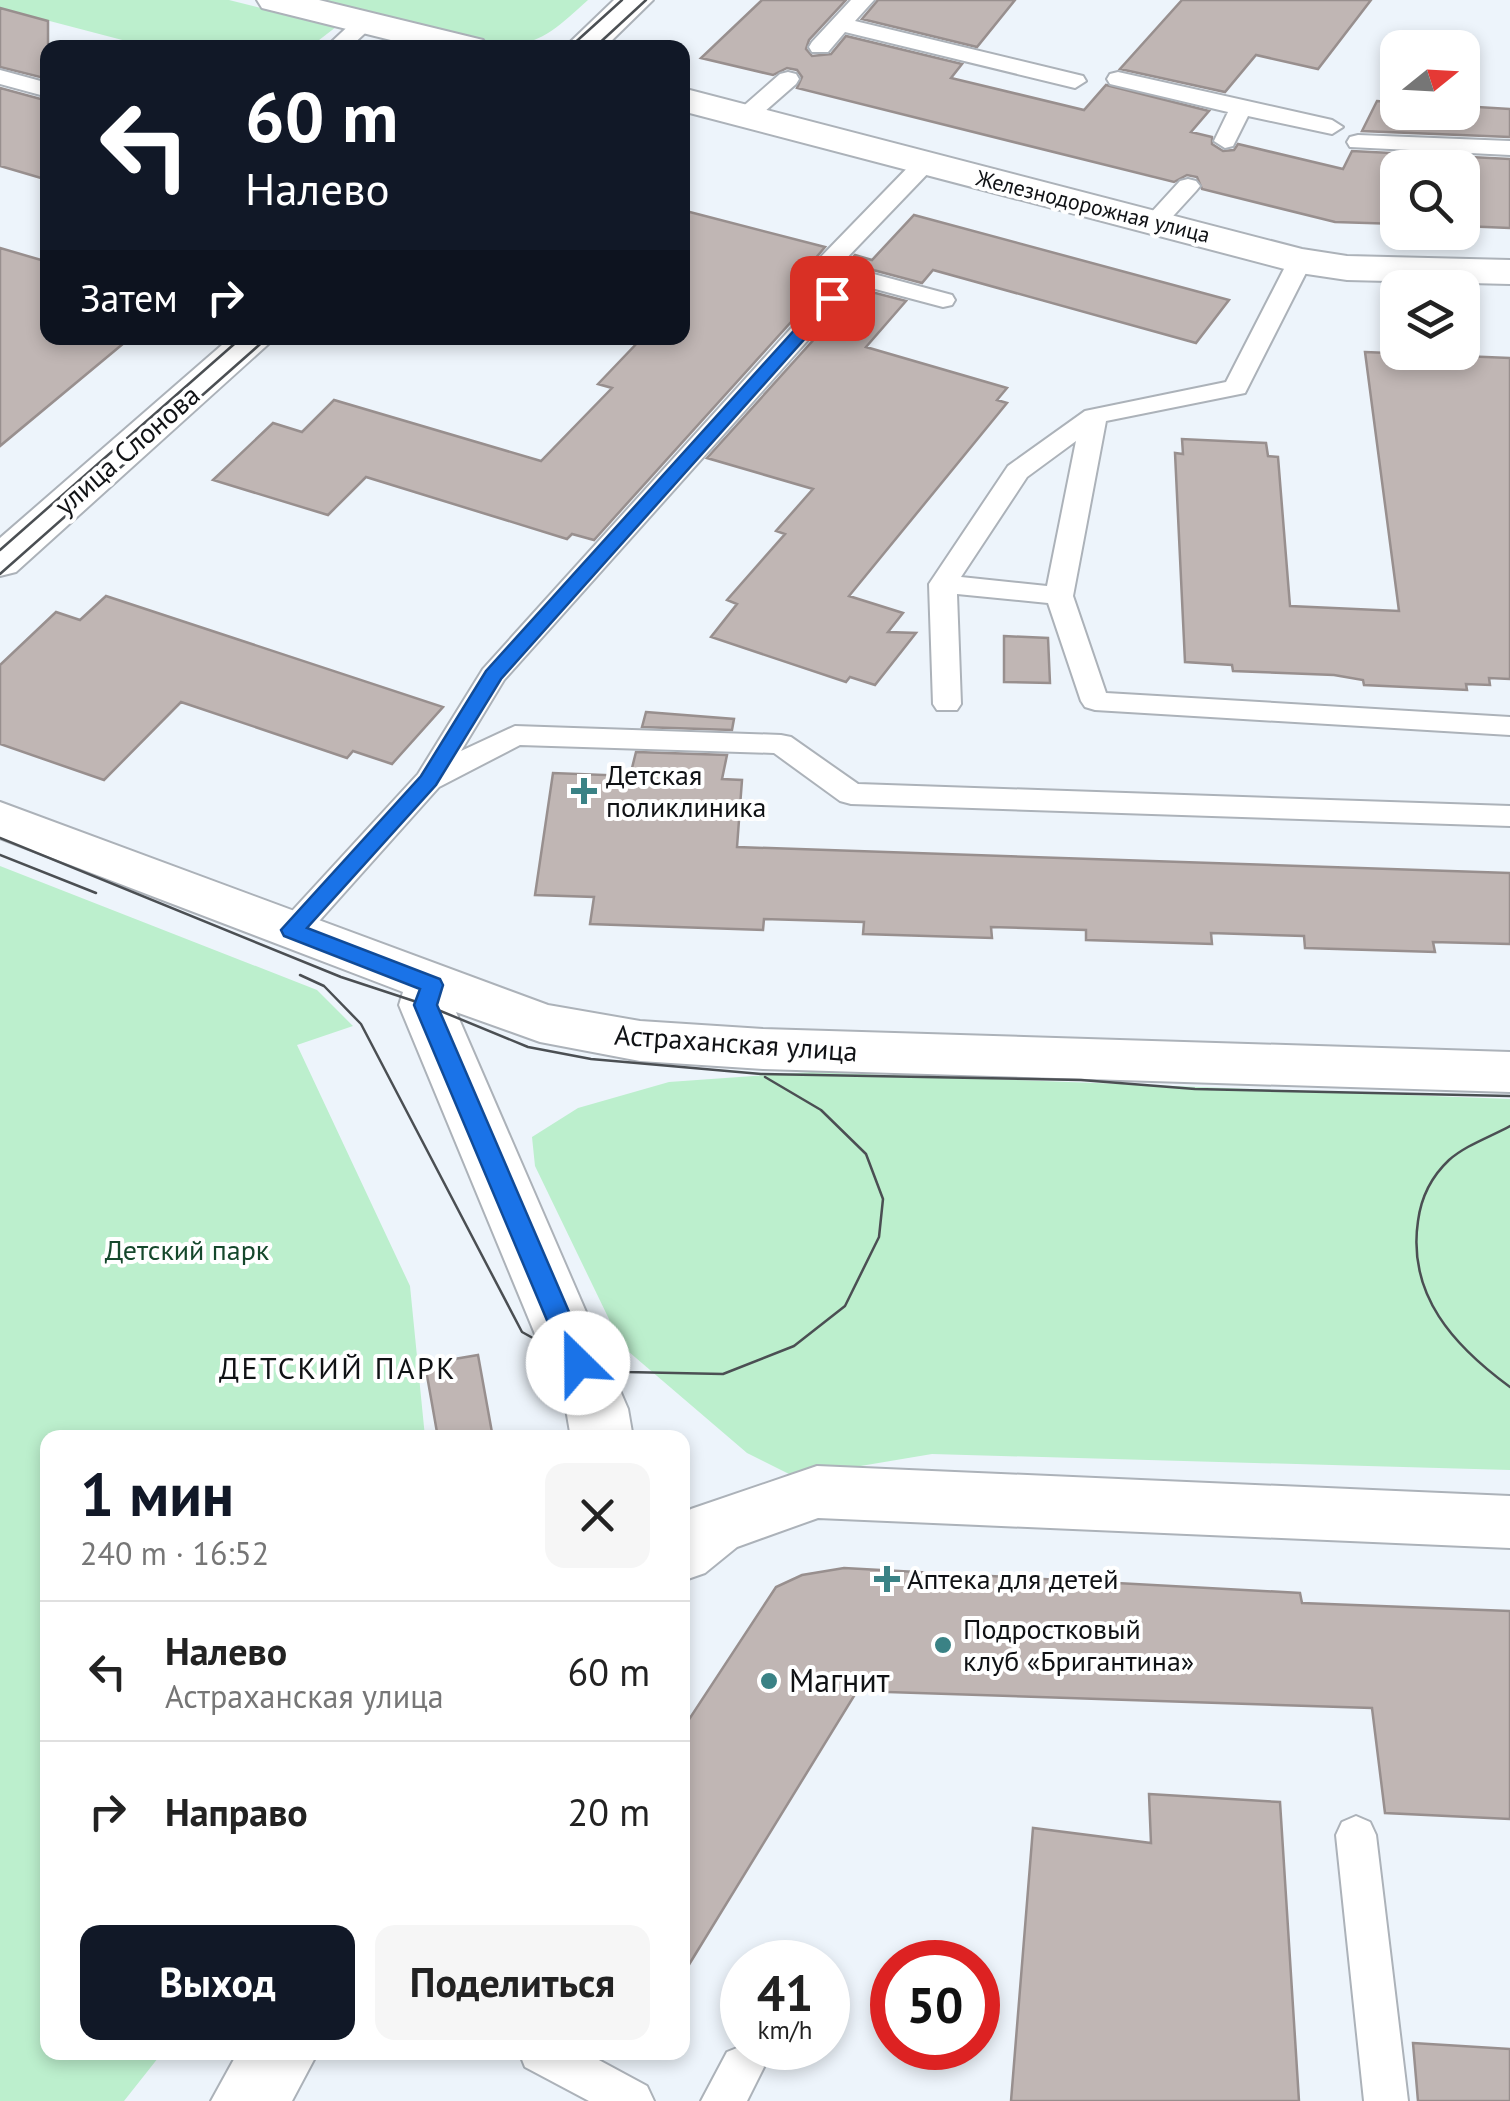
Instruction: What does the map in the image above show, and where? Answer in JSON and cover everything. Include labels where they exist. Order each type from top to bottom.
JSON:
[{"type":"main road","points":[[276,0],[438,40]]},
{"type":"main road","points":[[591,40],[634,0]]},
{"type":"main road","name":"Железнодорожная улица","points":[[690,102],[1300,261],[1347,268],[1510,272]]},
{"type":"main road","name":"улица Слонова","points":[[0,562],[246,345]]},
{"type":"main road","name":"Астраханская улица","points":[[0,819],[540,1023],[640,1041],[1510,1072]]},
{"type":"main road","points":[[432,985],[426,1005],[584,1378],[600,1430]]},
{"type":"main road","points":[[690,1548],[714,1528],[816,1492],[1510,1522]]},
{"type":"main road","points":[[248,2101],[276,2060]]},
{"type":"lane","points":[[820,47],[864,0]]},
{"type":"lane","points":[[344,40],[366,22]]},
{"type":"lane","points":[[839,24],[1074,81]]},
{"type":"lane","points":[[0,77],[40,88]]},
{"type":"lane","points":[[1118,78],[1332,127]]},
{"type":"lane","points":[[747,116],[788,79]]},
{"type":"lane","points":[[1225,140],[1241,108]]},
{"type":"lane","points":[[1358,142],[1510,148]]},
{"type":"lane","points":[[925,163],[824,268],[943,300]]},
{"type":"lane","points":[[1156,221],[1188,186]]},
{"type":"lane","points":[[947,704],[944,584],[1017,472],[1094,416],[1236,388],[1300,261]]},
{"type":"lane","points":[[292,930],[429,780],[493,676],[832,298]]},
{"type":"lane","points":[[1094,416],[1059,596],[1095,700],[1510,726]]},
{"type":"lane","points":[[944,584],[1059,596]]},
{"type":"lane","points":[[429,780],[515,735],[743,742],[781,744],[851,794],[1510,816]]},
{"type":"lane","points":[[1356,1835],[1386,2101]]},
{"type":"lane","points":[[555,2060],[632,2101]]},
{"type":"green space","points":[[0,0],[229,0],[336,27],[319,40],[122,40],[0,8]]},
{"type":"green space","points":[[320,0],[588,0],[542,37],[483,40]]},
{"type":"green space","name":"Детский парк","points":[[0,866],[317,990],[353,1026],[297,1045],[410,1286],[424,1430],[40,1430],[40,2060],[156,2060],[124,2101],[0,2101]]},
{"type":"green space","points":[[812,1072],[1510,1099],[1510,1470],[932,1454],[795,1477],[747,1453],[622,1346],[535,1166],[532,1137],[578,1108],[669,1082]]},
{"type":"building","points":[[762,0],[846,0],[809,40],[806,49],[812,56],[831,54],[846,36],[962,64],[951,78],[1084,110],[1106,85],[1209,111],[1191,132],[1212,137],[1212,144],[1223,151],[1234,150],[1238,144],[1343,169],[1352,151],[1380,152],[1380,223],[1335,222],[1202,189],[1197,177],[1187,175],[1174,182],[797,88],[802,77],[797,70],[787,68],[773,75],[701,58]]},
{"type":"building","points":[[878,0],[1015,0],[977,47],[862,19]]},
{"type":"building","points":[[1182,0],[1371,0],[1318,69],[1256,55],[1225,92],[1120,69]]},
{"type":"building","points":[[0,8],[48,21],[48,40],[40,40],[40,77],[0,67]]},
{"type":"building","points":[[0,88],[40,99],[40,178],[0,166]]},
{"type":"building","points":[[1377,101],[1380,130],[1480,130],[1480,107],[1510,109],[1510,137],[1362,131]]},
{"type":"building","points":[[1480,157],[1510,159],[1510,228],[1480,227]]},
{"type":"building","points":[[690,212],[825,247],[809,266],[814,277],[906,301],[866,347],[1007,388],[997,400],[1007,403],[849,596],[903,613],[888,632],[916,633],[875,685],[850,677],[846,682],[711,637],[737,604],[727,600],[785,534],[776,531],[813,489],[707,458],[844,306],[848,297],[834,288],[820,290],[594,540],[572,534],[567,539],[366,477],[328,515],[213,480],[273,423],[302,432],[334,400],[541,461],[612,388],[598,384],[635,345],[690,345]]},
{"type":"building","points":[[914,215],[1229,300],[1196,343],[933,270],[922,283],[847,263],[855,255],[872,260]]},
{"type":"building","points":[[0,248],[40,260],[40,345],[122,345],[0,446]]},
{"type":"building","points":[[1365,352],[1380,353],[1380,370],[1480,370],[1480,357],[1510,358],[1510,679],[1489,678],[1490,685],[1466,684],[1467,690],[1364,685],[1363,680],[1334,675],[1233,671],[1232,665],[1185,662],[1175,453],[1183,454],[1182,439],[1266,443],[1268,456],[1278,457],[1290,606],[1399,611]]},
{"type":"building","points":[[106,596],[443,707],[392,764],[353,751],[347,758],[181,702],[104,780],[0,744],[0,665],[56,612],[80,620]]},
{"type":"building","points":[[1004,636],[1048,638],[1050,683],[1004,682]]},
{"type":"building","points":[[646,712],[734,719],[732,730],[642,727]]},
{"type":"building","points":[[636,752],[727,755],[722,779],[742,780],[737,847],[1510,873],[1510,944],[1433,942],[1435,952],[1305,948],[1304,936],[1211,933],[1212,944],[1086,940],[1086,930],[991,927],[992,938],[863,934],[864,922],[764,919],[763,930],[590,924],[594,897],[535,895],[553,773],[630,776]]},
{"type":"building","points":[[478,1355],[492,1430],[437,1430],[425,1364]]},
{"type":"building","points":[[844,1568],[1300,1593],[1302,1603],[1510,1611],[1510,1819],[1385,1813],[1372,1708],[857,1691],[690,1963],[690,1718],[776,1587],[802,1575]]},
{"type":"building","points":[[1149,1794],[1280,1802],[1299,2101],[1011,2101],[1033,1828],[1151,1843]]},
{"type":"building","points":[[1413,2043],[1510,2049],[1510,2101],[1418,2101]]},
{"type":"tram line","points":[[578,40],[622,0]]},
{"type":"tram line","points":[[603,40],[646,0]]},
{"type":"tram line","points":[[0,550],[233,345]]},
{"type":"tram line","points":[[0,574],[259,345]]},
{"type":"tram line","points":[[0,838],[341,977],[426,1005],[528,1047],[591,1059],[761,1074],[1081,1080],[1195,1089],[1510,1096]]},
{"type":"tram line","points":[[0,855],[96,893]]},
{"type":"tram line","points":[[300,975],[324,986],[361,1024],[522,1332],[578,1363],[626,1372],[723,1374],[794,1346],[845,1306],[879,1237],[883,1199],[866,1154],[821,1110],[765,1077]]},
{"type":"tram line","points":[[1510,1126],[1463,1150],[1437,1173],[1422,1204],[1416,1248],[1420,1272],[1439,1316],[1470,1354],[1510,1387]]},
{"type":"place","name":"Детская поликлиника","points":[[584,791]]},
{"type":"place","name":"Аптека для детей","points":[[887,1579]]},
{"type":"place","name":"Подростковый клуб «Бригантина»","points":[[943,1645]]},
{"type":"place","name":"Магнит","points":[[769,1681]]},
{"type":"district","name":"ДЕТСКИЙ ПАРК","points":[[338,1369]]},
{"type":"route","points":[[578,1363],[426,1005],[432,985],[292,930],[429,780],[493,676],[832,298]]}]
